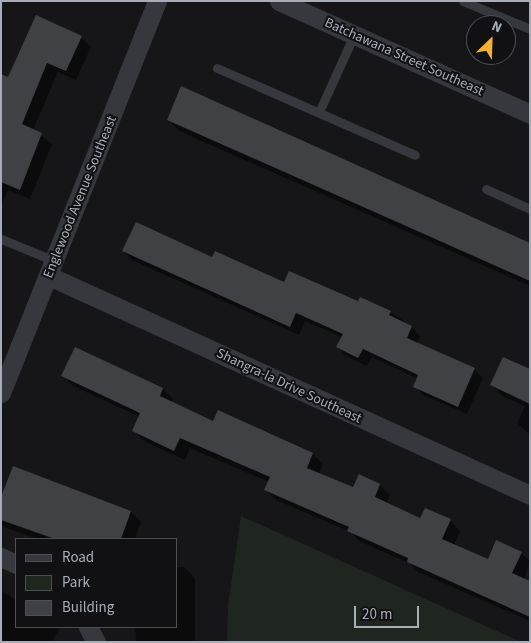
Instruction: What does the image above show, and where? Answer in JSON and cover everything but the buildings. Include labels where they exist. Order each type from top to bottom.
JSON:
[{"type":"street","name":"Englewood Avenue Southeast","points":[[1,393],[157,1]]},
{"type":"street","name":"Batchawana Street Southeast","points":[[279,1],[530,114]]},
{"type":"street","name":"Shangra-la Drive Southeast","points":[[52,268],[530,495]]},
{"type":"street","points":[[1,557],[15,564]]},
{"type":"street","points":[[89,628],[96,642]]},
{"type":"lane","points":[[464,1],[530,29]]},
{"type":"lane","points":[[319,112],[354,35]]},
{"type":"lane","points":[[217,68],[415,155]]},
{"type":"lane","points":[[486,189],[530,208]]},
{"type":"lane","points":[[1,239],[52,268]]},
{"type":"green space","points":[[241,516],[521,642],[227,642],[228,605]]}]
